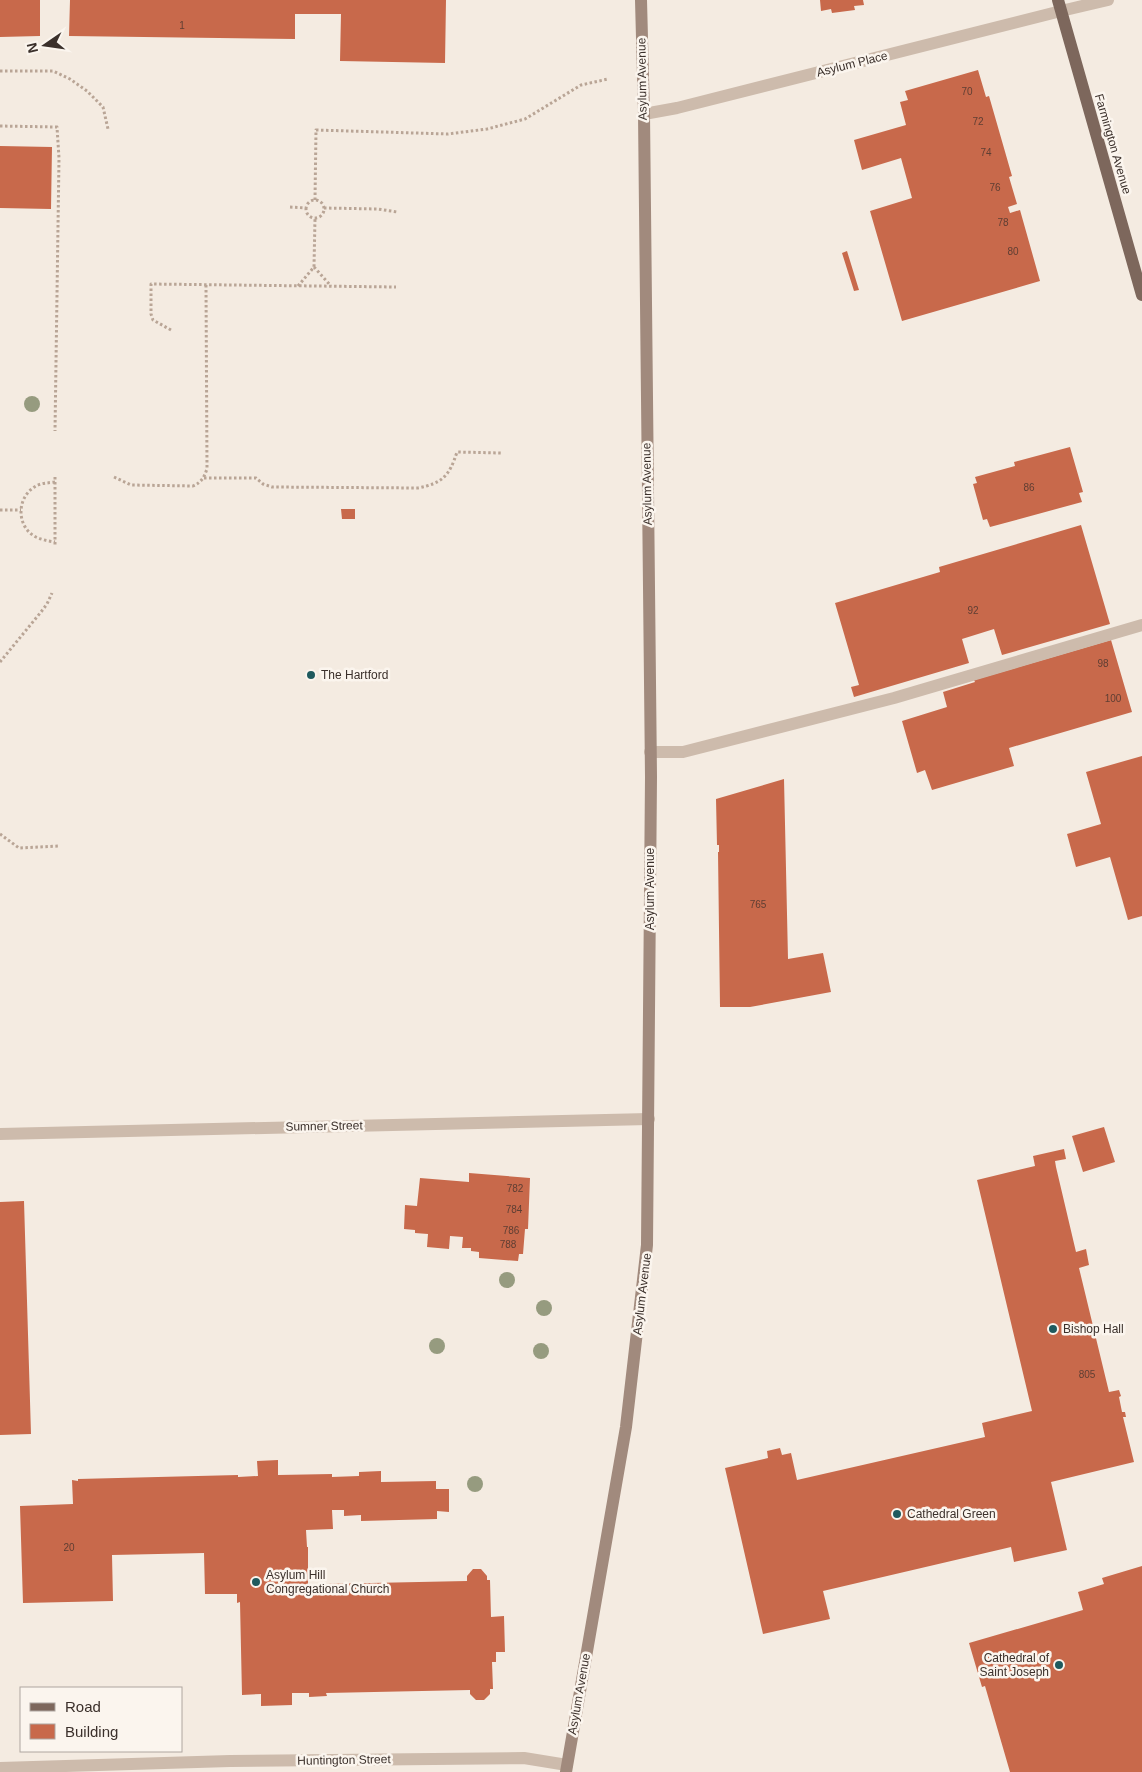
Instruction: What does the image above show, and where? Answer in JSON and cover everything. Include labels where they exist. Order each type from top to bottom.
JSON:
[{"type":"main road","name":"Asylum Avenue","points":[[566,1769],[627,1419],[647,1245],[650,752],[644,114],[640,0]]},
{"type":"main road","name":"Farmington Avenue","points":[[1059,6],[1142,295]]},
{"type":"street","name":"Asylum Place","points":[[644,114],[687,105],[1059,6],[1108,0]]},
{"type":"street","points":[[650,752],[683,752],[894,698],[1142,625]]},
{"type":"street","name":"Sumner Street","points":[[0,1134],[649,1119]]},
{"type":"street","name":"Huntington Street","points":[[0,1768],[230,1761],[524,1758],[566,1769]]},
{"type":"path","points":[[0,71],[53,71],[70,79],[87,91],[103,107],[108,129]]},
{"type":"path","points":[[315,200],[316,130],[448,134],[487,129],[525,119],[581,86],[608,79]]},
{"type":"path","points":[[0,126],[57,128],[59,158],[55,432]]},
{"type":"path","points":[[315,200],[322,203],[324,208],[323,214],[318,218],[309,216],[306,208],[308,203],[315,200]]},
{"type":"path","points":[[290,207],[306,208]]},
{"type":"path","points":[[324,208],[378,209],[397,212]]},
{"type":"path","points":[[298,286],[314,267],[315,218]]},
{"type":"path","points":[[314,267],[331,286]]},
{"type":"path","points":[[171,330],[153,320],[150,314],[151,284],[396,286]]},
{"type":"path","points":[[114,478],[131,485],[194,486],[204,478],[207,469],[206,285]]},
{"type":"path","points":[[204,478],[256,478],[263,484],[272,487],[418,488],[432,485],[443,479],[448,473],[456,452],[502,453]]},
{"type":"path","points":[[55,478],[55,482],[55,544],[31,534],[23,523],[21,510],[21,504],[35,486],[55,482]]},
{"type":"path","points":[[0,510],[21,510]]},
{"type":"path","points":[[0,662],[41,612],[52,593]]},
{"type":"path","points":[[0,834],[19,848],[58,846]]},
{"type":"building","points":[[0,0],[40,0],[40,36],[0,37]]},
{"type":"building","points":[[70,0],[446,0],[445,63],[340,61],[341,14],[295,14],[295,39],[69,36]]},
{"type":"building","points":[[820,0],[863,0],[864,5],[854,6],[855,10],[832,13],[831,9],[821,11]]},
{"type":"building","points":[[978,70],[986,97],[989,96],[1012,176],[1009,177],[1017,204],[1008,207],[1010,213],[1020,210],[1040,281],[902,321],[870,211],[912,198],[901,158],[862,170],[854,140],[906,125],[900,102],[908,100],[905,91]]},
{"type":"building","points":[[0,146],[52,147],[51,209],[0,208]]},
{"type":"building","points":[[847,251],[859,290],[854,291],[842,253]]},
{"type":"building","points":[[1070,447],[1083,492],[1079,493],[1082,502],[990,527],[987,519],[983,520],[973,484],[977,483],[975,477],[1015,466],[1014,462]]},
{"type":"building","points":[[341,509],[355,509],[355,519],[342,519]]},
{"type":"building","points":[[1081,525],[1110,624],[1002,655],[994,629],[962,639],[969,663],[854,697],[851,687],[859,685],[835,603],[940,572],[939,567]]},
{"type":"building","points":[[1111,640],[1132,712],[1009,748],[1014,766],[932,790],[925,770],[917,773],[902,721],[947,707],[943,692],[975,682],[974,680]]},
{"type":"building","points":[[1142,756],[1142,916],[1128,920],[1110,857],[1076,867],[1067,834],[1101,824],[1086,772]]},
{"type":"building","points":[[784,779],[788,959],[823,953],[831,992],[750,1007],[720,1007],[719,845],[717,845],[716,799]]},
{"type":"building","points":[[1104,1127],[1115,1162],[1083,1172],[1072,1136]]},
{"type":"building","name":"Cathedral Green","points":[[1064,1149],[1066,1159],[1055,1161],[1056,1167],[1076,1252],[1086,1249],[1089,1265],[1079,1268],[1109,1392],[1119,1390],[1121,1396],[1119,1397],[1122,1412],[1125,1412],[1126,1417],[1123,1417],[1134,1462],[1051,1482],[1067,1550],[1014,1562],[1011,1547],[823,1591],[830,1619],[763,1634],[725,1468],[768,1458],[767,1451],[780,1448],[782,1455],[791,1453],[797,1480],[985,1437],[982,1423],[1032,1411],[977,1180],[1035,1166],[1033,1156]]},
{"type":"building","points":[[469,1173],[530,1178],[528,1229],[525,1229],[523,1254],[519,1254],[518,1261],[479,1258],[479,1252],[471,1251],[471,1248],[462,1248],[463,1237],[450,1236],[449,1249],[427,1247],[428,1234],[415,1233],[415,1230],[404,1229],[405,1205],[417,1206],[420,1178],[469,1182]]},
{"type":"building","points":[[24,1201],[31,1434],[0,1435],[0,1202]]},
{"type":"building","name":"Asylum Hill Congregational Church","points":[[278,1460],[278,1475],[332,1474],[332,1477],[359,1476],[359,1472],[381,1471],[381,1482],[436,1481],[436,1489],[449,1489],[449,1512],[437,1511],[437,1519],[361,1521],[361,1515],[344,1516],[344,1510],[332,1510],[333,1529],[306,1530],[308,1591],[323,1591],[323,1584],[467,1581],[467,1576],[473,1569],[481,1569],[487,1576],[487,1580],[490,1580],[491,1617],[504,1616],[505,1652],[496,1652],[496,1662],[492,1662],[493,1689],[490,1689],[490,1694],[484,1700],[476,1700],[470,1694],[470,1690],[326,1693],[327,1696],[309,1697],[309,1693],[292,1693],[292,1705],[261,1706],[261,1694],[242,1695],[240,1602],[237,1603],[237,1594],[205,1594],[204,1553],[112,1555],[113,1601],[23,1603],[20,1506],[73,1504],[72,1480],[258,1476],[257,1461]]},
{"type":"building","name":"Cathedral of Saint Joseph","points":[[1142,1566],[1142,1772],[1010,1772],[985,1686],[982,1687],[969,1643],[1083,1610],[1078,1592],[1104,1584],[1102,1578]]},
{"type":"place","name":"The Hartford","points":[[311,675]]},
{"type":"place","name":"Bishop Hall","points":[[1053,1329]]},
{"type":"place","name":"Cathedral Green","points":[[897,1514]]},
{"type":"place","name":"Asylum Hill Congregational Church","points":[[256,1582]]},
{"type":"place","name":"Cathedral of Saint Joseph","points":[[1059,1665]]}]
